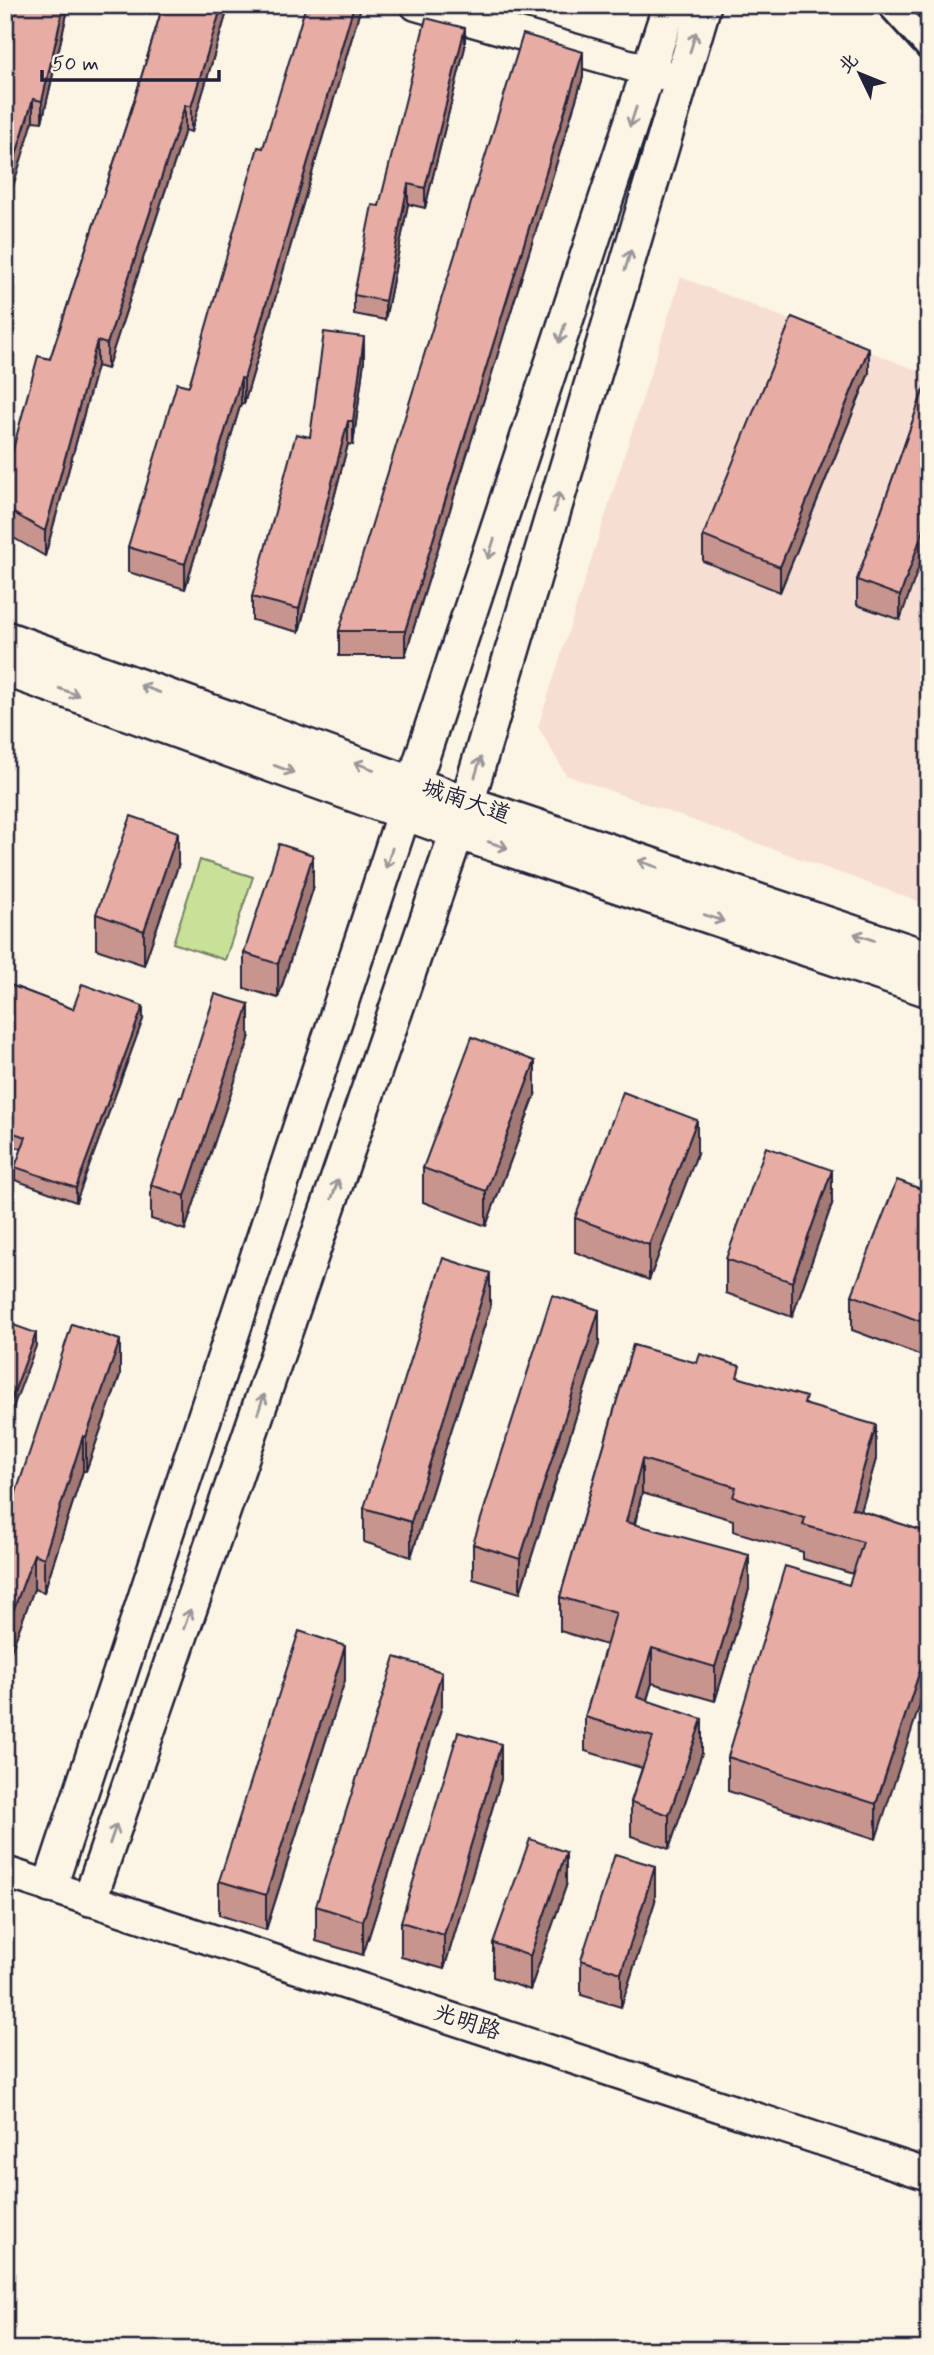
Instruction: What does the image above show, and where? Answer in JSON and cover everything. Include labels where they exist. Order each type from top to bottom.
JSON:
[{"type":"main road","points":[[50,1886],[670,5]]},
{"type":"main road","points":[[90,1899],[462,817],[704,5]]},
{"type":"main road","name":"城南大道","points":[[5,638],[409,798],[929,990]]},
{"type":"main road","name":"城南大道","points":[[5,669],[409,798]]},
{"type":"main road","name":"城南大道","points":[[462,817],[929,958]]},
{"type":"street","points":[[416,5],[682,80]]},
{"type":"street","points":[[890,5],[929,48]]},
{"type":"street","name":"光明路","points":[[5,1872],[929,2175]]},
{"type":"shaded area","points":[[681,277],[929,375],[929,905],[566,775],[538,727]]},
{"type":"green space","points":[[200,860],[253,877],[225,960],[173,943]]},
{"type":"building","points":[[17,5],[64,5],[42,101],[33,99],[5,191],[5,55]]},
{"type":"building","points":[[163,5],[222,5],[191,107],[185,105],[107,344],[97,341],[45,531],[5,508],[5,479],[38,356],[50,359]]},
{"type":"building","points":[[306,5],[354,5],[244,379],[241,378],[185,564],[128,547],[177,383],[189,386],[258,147],[263,148]]},
{"type":"building","points":[[426,18],[465,28],[425,188],[408,184],[385,301],[354,295],[372,205],[379,206]]},
{"type":"building","points":[[523,34],[583,52],[405,631],[339,631]]},
{"type":"building","points":[[792,317],[869,348],[780,567],[703,536]]},
{"type":"building","points":[[324,332],[364,337],[353,421],[348,421],[299,609],[252,597],[296,434],[310,437]]},
{"type":"building","points":[[928,377],[929,514],[900,596],[857,580]]},
{"type":"building","points":[[131,816],[178,832],[144,931],[96,914]]},
{"type":"building","points":[[279,844],[313,855],[278,964],[244,953]]},
{"type":"building","points":[[5,983],[73,1009],[82,984],[143,1006],[76,1188],[15,1167],[26,1137],[5,1130]]},
{"type":"building","points":[[215,994],[249,1004],[185,1196],[151,1185]]},
{"type":"building","points":[[472,1037],[535,1061],[486,1191],[423,1168]]},
{"type":"building","points":[[623,1092],[697,1120],[649,1245],[575,1218]]},
{"type":"building","points":[[766,1147],[832,1170],[792,1282],[726,1259]]},
{"type":"building","points":[[897,1180],[929,1192],[929,1305],[922,1322],[852,1295]]},
{"type":"building","points":[[443,1258],[490,1273],[411,1522],[364,1508]]},
{"type":"building","points":[[552,1295],[599,1310],[520,1559],[473,1544]]},
{"type":"building","points":[[5,1322],[36,1333],[5,1416]]},
{"type":"building","points":[[72,1324],[120,1340],[86,1437],[83,1436],[44,1558],[34,1554],[5,1633],[5,1557],[9,1546],[5,1545],[5,1526]]},
{"type":"building","points":[[633,1345],[697,1363],[700,1354],[740,1366],[737,1377],[806,1397],[804,1404],[876,1425],[852,1508],[929,1533],[929,1643],[876,1804],[728,1757],[785,1566],[849,1585],[863,1542],[803,1525],[805,1518],[733,1497],[736,1487],[642,1459],[626,1522],[749,1555],[715,1667],[652,1648],[637,1697],[702,1719],[669,1815],[631,1802],[653,1737],[585,1717],[616,1613],[560,1597]]},
{"type":"building","points":[[299,1631],[345,1646],[266,1895],[219,1881]]},
{"type":"building","points":[[395,1657],[442,1672],[363,1921],[316,1906]]},
{"type":"building","points":[[458,1732],[501,1744],[444,1935],[401,1922]]},
{"type":"building","points":[[530,1839],[566,1852],[530,1956],[493,1943]]},
{"type":"building","points":[[615,1854],[655,1866],[621,1973],[581,1960]]}]
